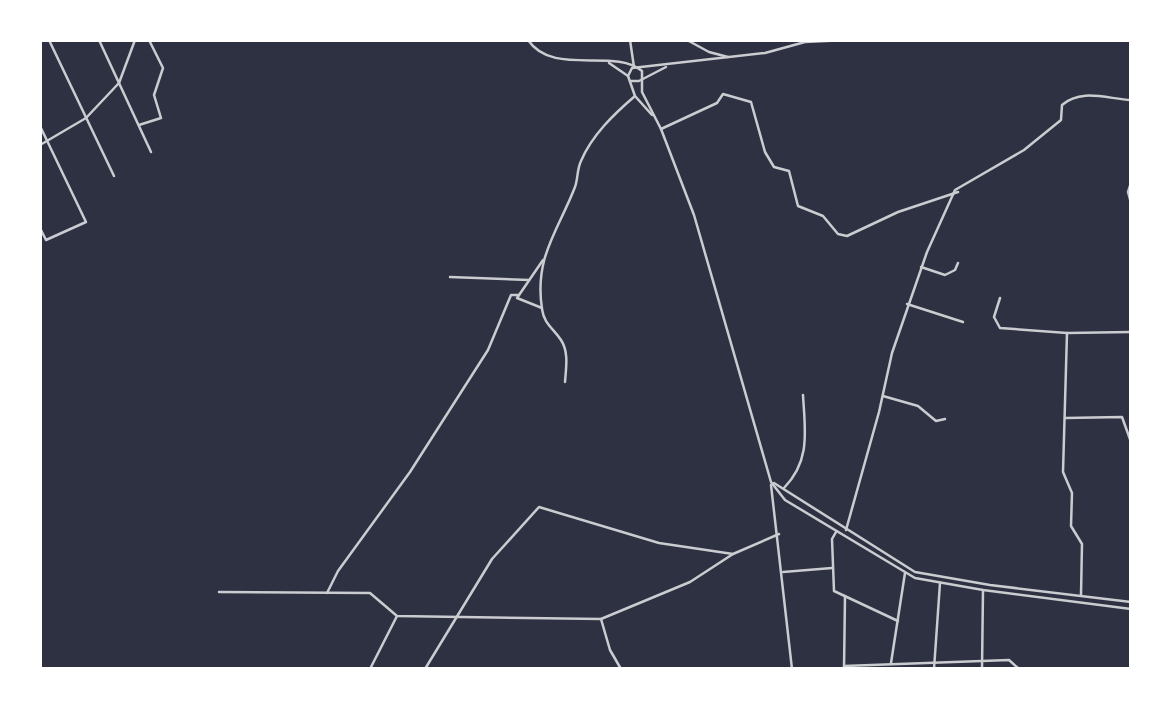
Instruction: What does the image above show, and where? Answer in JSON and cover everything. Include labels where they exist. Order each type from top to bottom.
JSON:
[{"type":"street","points":[[49,40],[114,176]]},
{"type":"street","points":[[99,40],[150,152]]},
{"type":"street","points":[[40,145],[86,118],[120,83],[135,40]]},
{"type":"street","points":[[139,125],[161,118],[154,95],[163,68],[149,40]]},
{"type":"street","points":[[528,40],[537,51],[549,57],[625,62],[642,71],[642,92],[662,129],[694,215],[771,482],[779,534],[792,669]]},
{"type":"street","points":[[628,77],[634,67],[631,40]]},
{"type":"street","points":[[687,40],[715,54],[742,57]]},
{"type":"street","points":[[634,67],[668,66],[742,57],[805,42],[847,40]]},
{"type":"street","points":[[606,62],[619,67],[634,82],[668,66]]},
{"type":"street","points":[[628,77],[635,96],[655,117]]},
{"type":"street","points":[[662,129],[717,103],[723,94],[751,102],[765,152],[774,167],[789,171],[798,206],[823,216],[838,234],[847,236],[898,212],[956,192]]},
{"type":"street","points":[[542,308],[517,298],[543,259],[551,234],[575,187],[581,161],[610,118],[635,96]]},
{"type":"street","points":[[846,530],[907,304],[956,192],[960,186],[995,169],[1045,134],[1060,120],[1062,105],[1067,100],[1092,96],[1131,100]]},
{"type":"street","points":[[40,126],[86,222],[46,240],[40,228]]},
{"type":"street","points":[[1131,183],[1128,192],[1131,203]]},
{"type":"street","points":[[543,259],[542,308],[548,327],[561,340],[566,353],[565,382]]},
{"type":"street","points":[[921,267],[945,275],[953,272],[958,263]]},
{"type":"street","points":[[450,277],[529,280]]},
{"type":"street","points":[[327,593],[338,571],[410,472],[488,350],[511,295],[519,295]]},
{"type":"street","points":[[1000,298],[994,317],[1000,328],[1067,333],[1131,332]]},
{"type":"street","points":[[907,304],[963,322]]},
{"type":"street","points":[[1067,333],[1063,472],[1072,494],[1071,526],[1082,544],[1081,596]]},
{"type":"street","points":[[784,488],[799,470],[805,454],[803,395]]},
{"type":"street","points":[[883,396],[921,408],[936,421],[945,419]]},
{"type":"street","points":[[1065,418],[1122,417],[1131,442]]},
{"type":"street","points":[[771,482],[915,572],[977,583],[1131,602]]},
{"type":"street","points":[[771,482],[785,500],[905,573],[940,583],[983,590],[1131,609]]},
{"type":"street","points":[[425,669],[492,559],[539,507],[659,543],[733,554]]},
{"type":"street","points":[[836,532],[832,540],[833,589],[898,621]]},
{"type":"street","points":[[219,592],[370,593],[397,616],[456,619],[601,619],[690,582],[733,554],[779,534]]},
{"type":"street","points":[[783,572],[832,568]]},
{"type":"street","points":[[891,663],[905,573]]},
{"type":"street","points":[[934,669],[940,583]]},
{"type":"street","points":[[982,669],[983,590]]},
{"type":"street","points":[[845,596],[844,668],[891,663],[1009,660],[1019,669]]},
{"type":"street","points":[[370,669],[397,616]]},
{"type":"street","points":[[601,619],[610,650],[621,669]]}]
